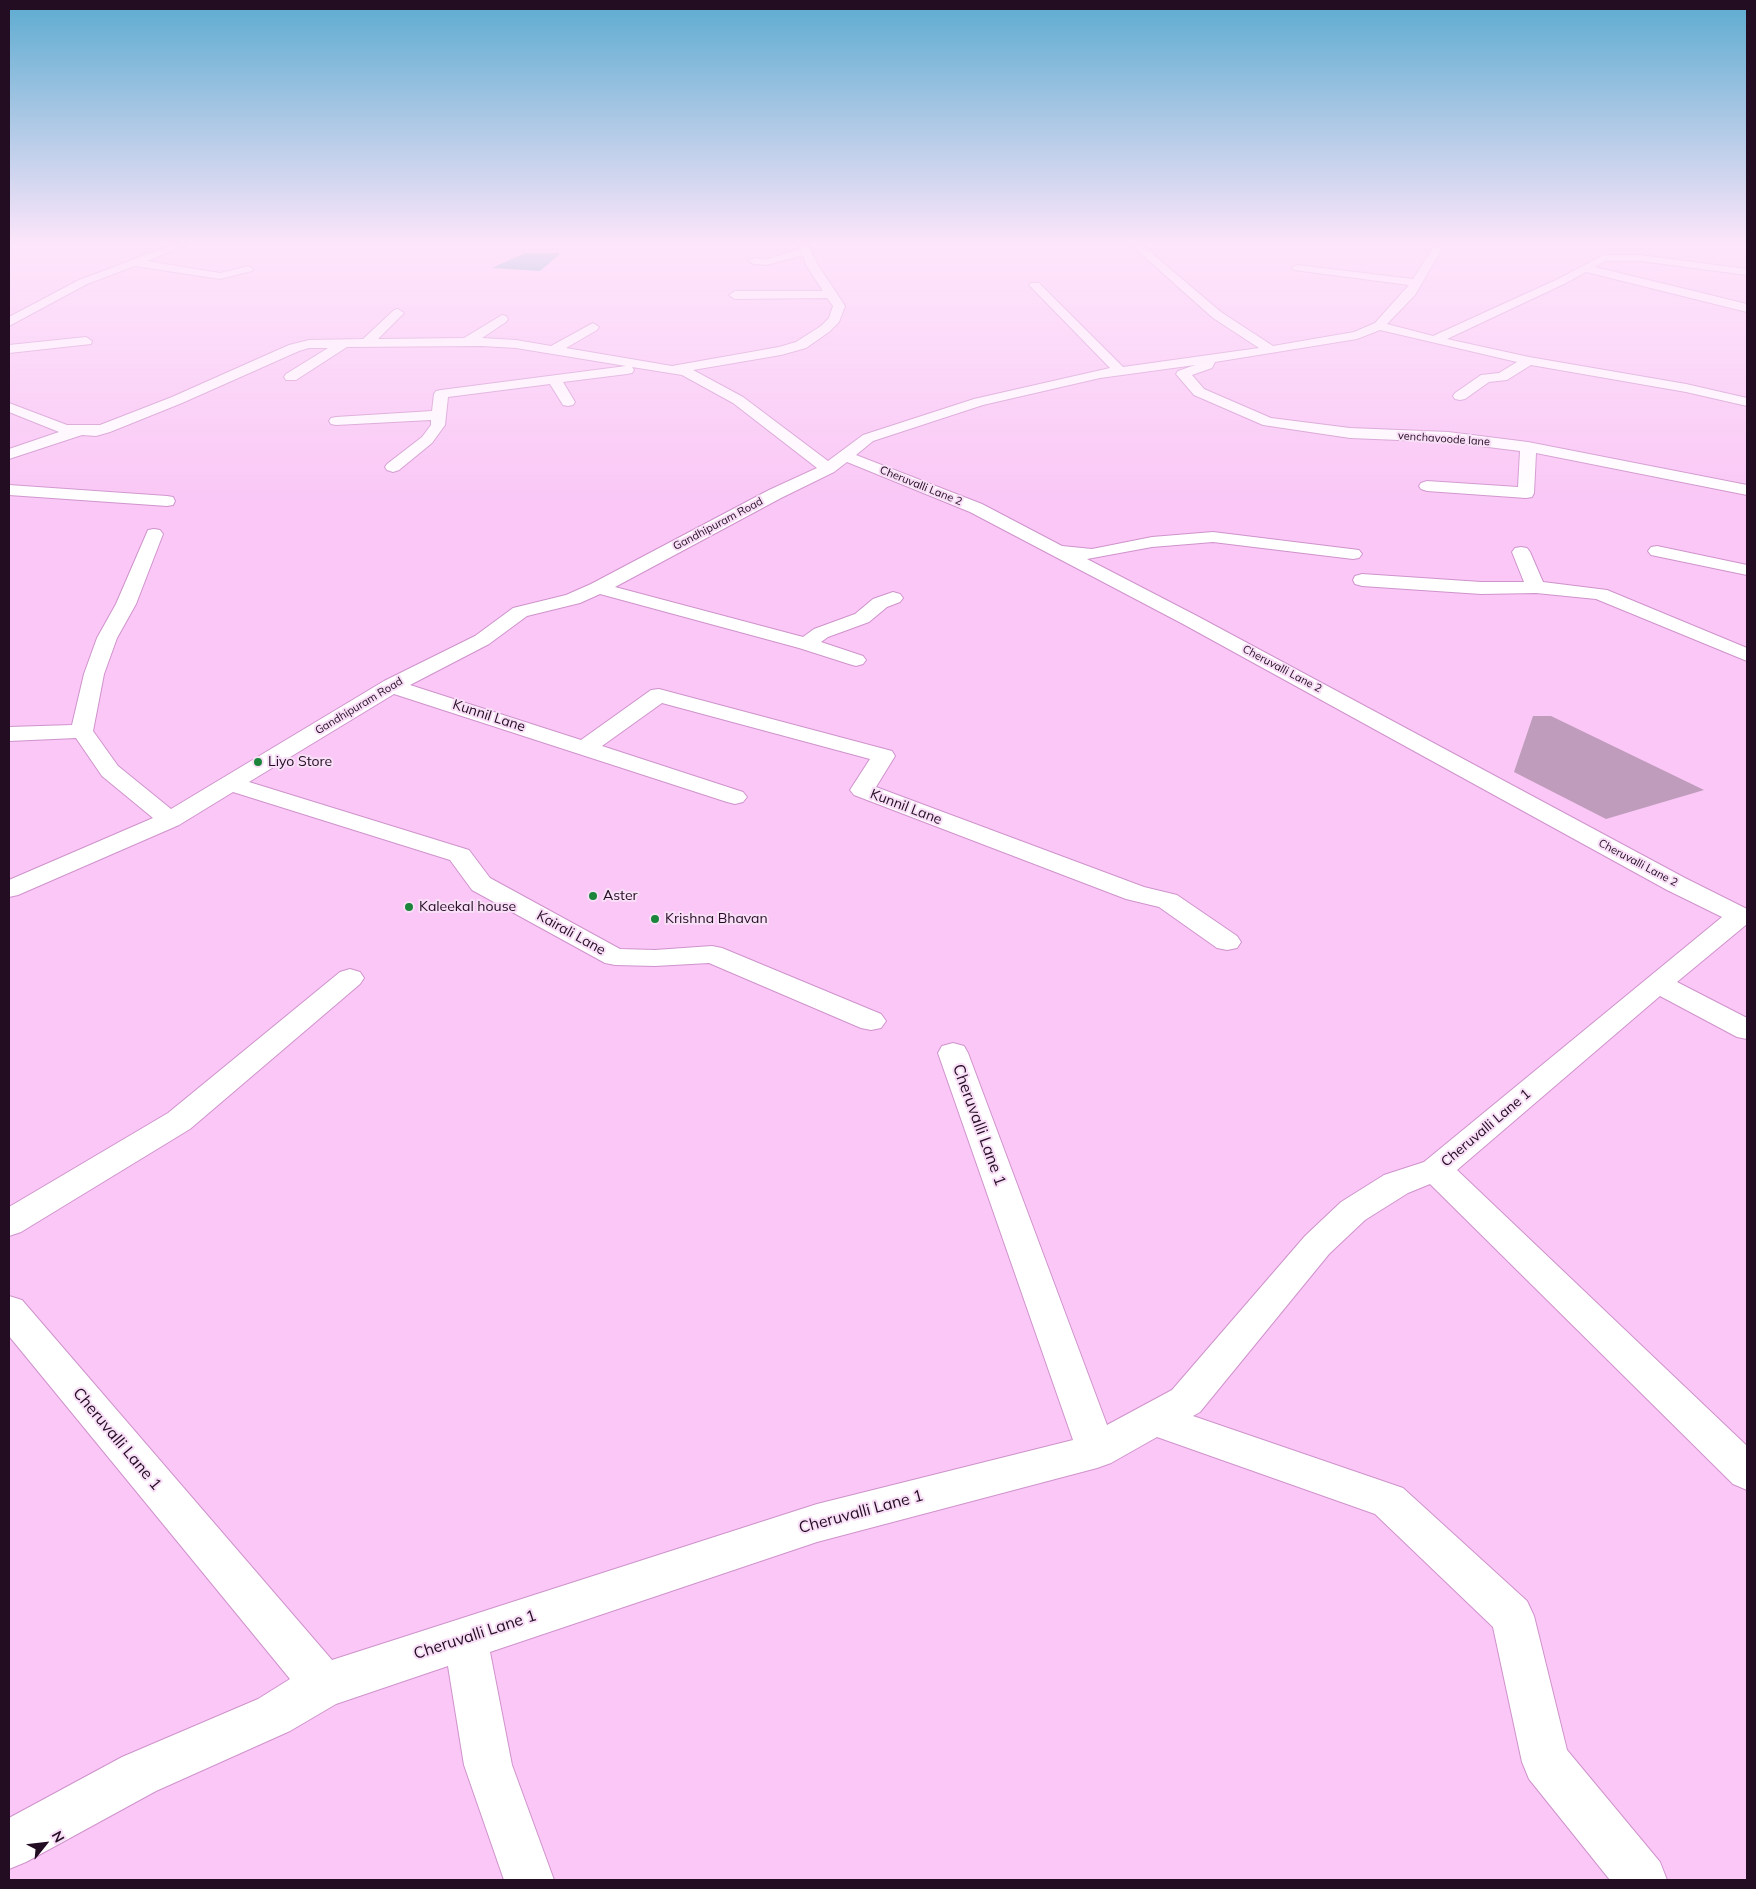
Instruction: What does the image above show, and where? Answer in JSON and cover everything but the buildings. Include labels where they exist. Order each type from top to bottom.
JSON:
[{"type":"street","points":[[367,343],[378,332]]},
{"type":"street","points":[[468,342],[483,332]]},
{"type":"street","points":[[555,349],[583,332]]},
{"type":"street","points":[[675,369],[754,356],[801,345],[820,332]]},
{"type":"street","points":[[1082,332],[1120,371]]},
{"type":"street","points":[[1243,332],[1270,350]]},
{"type":"street","name":"Gandhipuram Road","points":[[9,889],[170,820],[392,686],[482,640],[520,612],[573,599],[598,588],[775,494],[828,469],[868,438],[979,402],[1120,371],[1270,350],[1364,332]]},
{"type":"street","points":[[1403,332],[1529,361],[1686,388],[1747,402]]},
{"type":"street","points":[[1434,340],[1452,332]]},
{"type":"street","points":[[9,349],[86,341]]},
{"type":"street","points":[[9,407],[65,429],[105,429],[177,400],[294,348],[323,343],[468,342],[516,344],[675,369],[708,383],[738,400],[828,469]]},
{"type":"street","points":[[291,377],[344,343]]},
{"type":"street","name":"venchavoode lane","points":[[1209,358],[1207,365],[1183,374],[1199,392],[1268,422],[1350,434],[1448,437],[1528,447],[1747,490]]},
{"type":"street","points":[[1460,396],[1486,378],[1502,377],[1529,361]]},
{"type":"street","points":[[393,466],[427,440],[438,426],[440,394],[656,366]]},
{"type":"street","points":[[554,380],[568,402]]},
{"type":"street","points":[[336,421],[439,415]]},
{"type":"street","points":[[9,454],[82,430]]},
{"type":"street","points":[[1427,486],[1526,493],[1528,447]]},
{"type":"street","name":"Cheruvalli Lane 2","points":[[845,456],[976,508],[1198,624],[1676,884],[1711,900]]},
{"type":"street","points":[[9,490],[167,501]]},
{"type":"street","points":[[154,534],[126,604],[107,638],[94,674],[82,731],[110,771],[170,820]]},
{"type":"street","points":[[1056,550],[1092,554],[1152,542],[1213,537],[1353,554]]},
{"type":"street","points":[[1657,551],[1747,570]]},
{"type":"street","points":[[1521,552],[1536,587]]},
{"type":"street","points":[[1362,580],[1481,588],[1536,587],[1600,594],[1747,655]]},
{"type":"street","points":[[598,588],[806,644],[856,660]]},
{"type":"street","points":[[806,644],[820,633],[862,618],[880,603],[893,598]]},
{"type":"street","name":"Kunnil Lane","points":[[392,686],[586,747],[735,797]]},
{"type":"street","name":"Kunnil Lane","points":[[586,747],[659,695],[884,756],[862,790],[1101,881],[1135,893],[1168,901],[1227,942]]},
{"type":"street","points":[[9,734],[82,731]]},
{"type":"street","name":"Kairali Lane","points":[[231,784],[460,855],[481,884],[615,957],[656,958],[712,954],[871,1021]]},
{"type":"street","name":"Cheruvalli Lane 1","points":[[9,1310],[324,1685],[817,1523],[1097,1451],[1153,1420],[1186,1401],[1317,1245],[1353,1211],[1396,1184],[1436,1170],[1744,913],[1711,900]]},
{"type":"street","points":[[9,1223],[179,1121],[350,978]]},
{"type":"street","points":[[1658,983],[1747,1030]]},
{"type":"street","name":"Cheruvalli Lane 1","points":[[953,1052],[1097,1451]]},
{"type":"street","points":[[1436,1170],[1747,1472]]},
{"type":"street","points":[[1153,1420],[1389,1501],[1512,1616],[1546,1762],[1642,1880]]},
{"type":"street","points":[[466,1638],[488,1764],[529,1880]]},
{"type":"street","points":[[9,1845],[139,1774],[274,1715],[324,1685]]},
{"type":"shaded area","points":[[1533,716],[1551,716],[1704,790],[1606,819],[1514,772]]},
{"type":"place","name":"Liyo Store","points":[[258,762]]},
{"type":"place","name":"Aster","points":[[593,896]]},
{"type":"place","name":"Kaleekal house","points":[[409,907]]},
{"type":"place","name":"Krishna Bhavan","points":[[655,919]]}]
